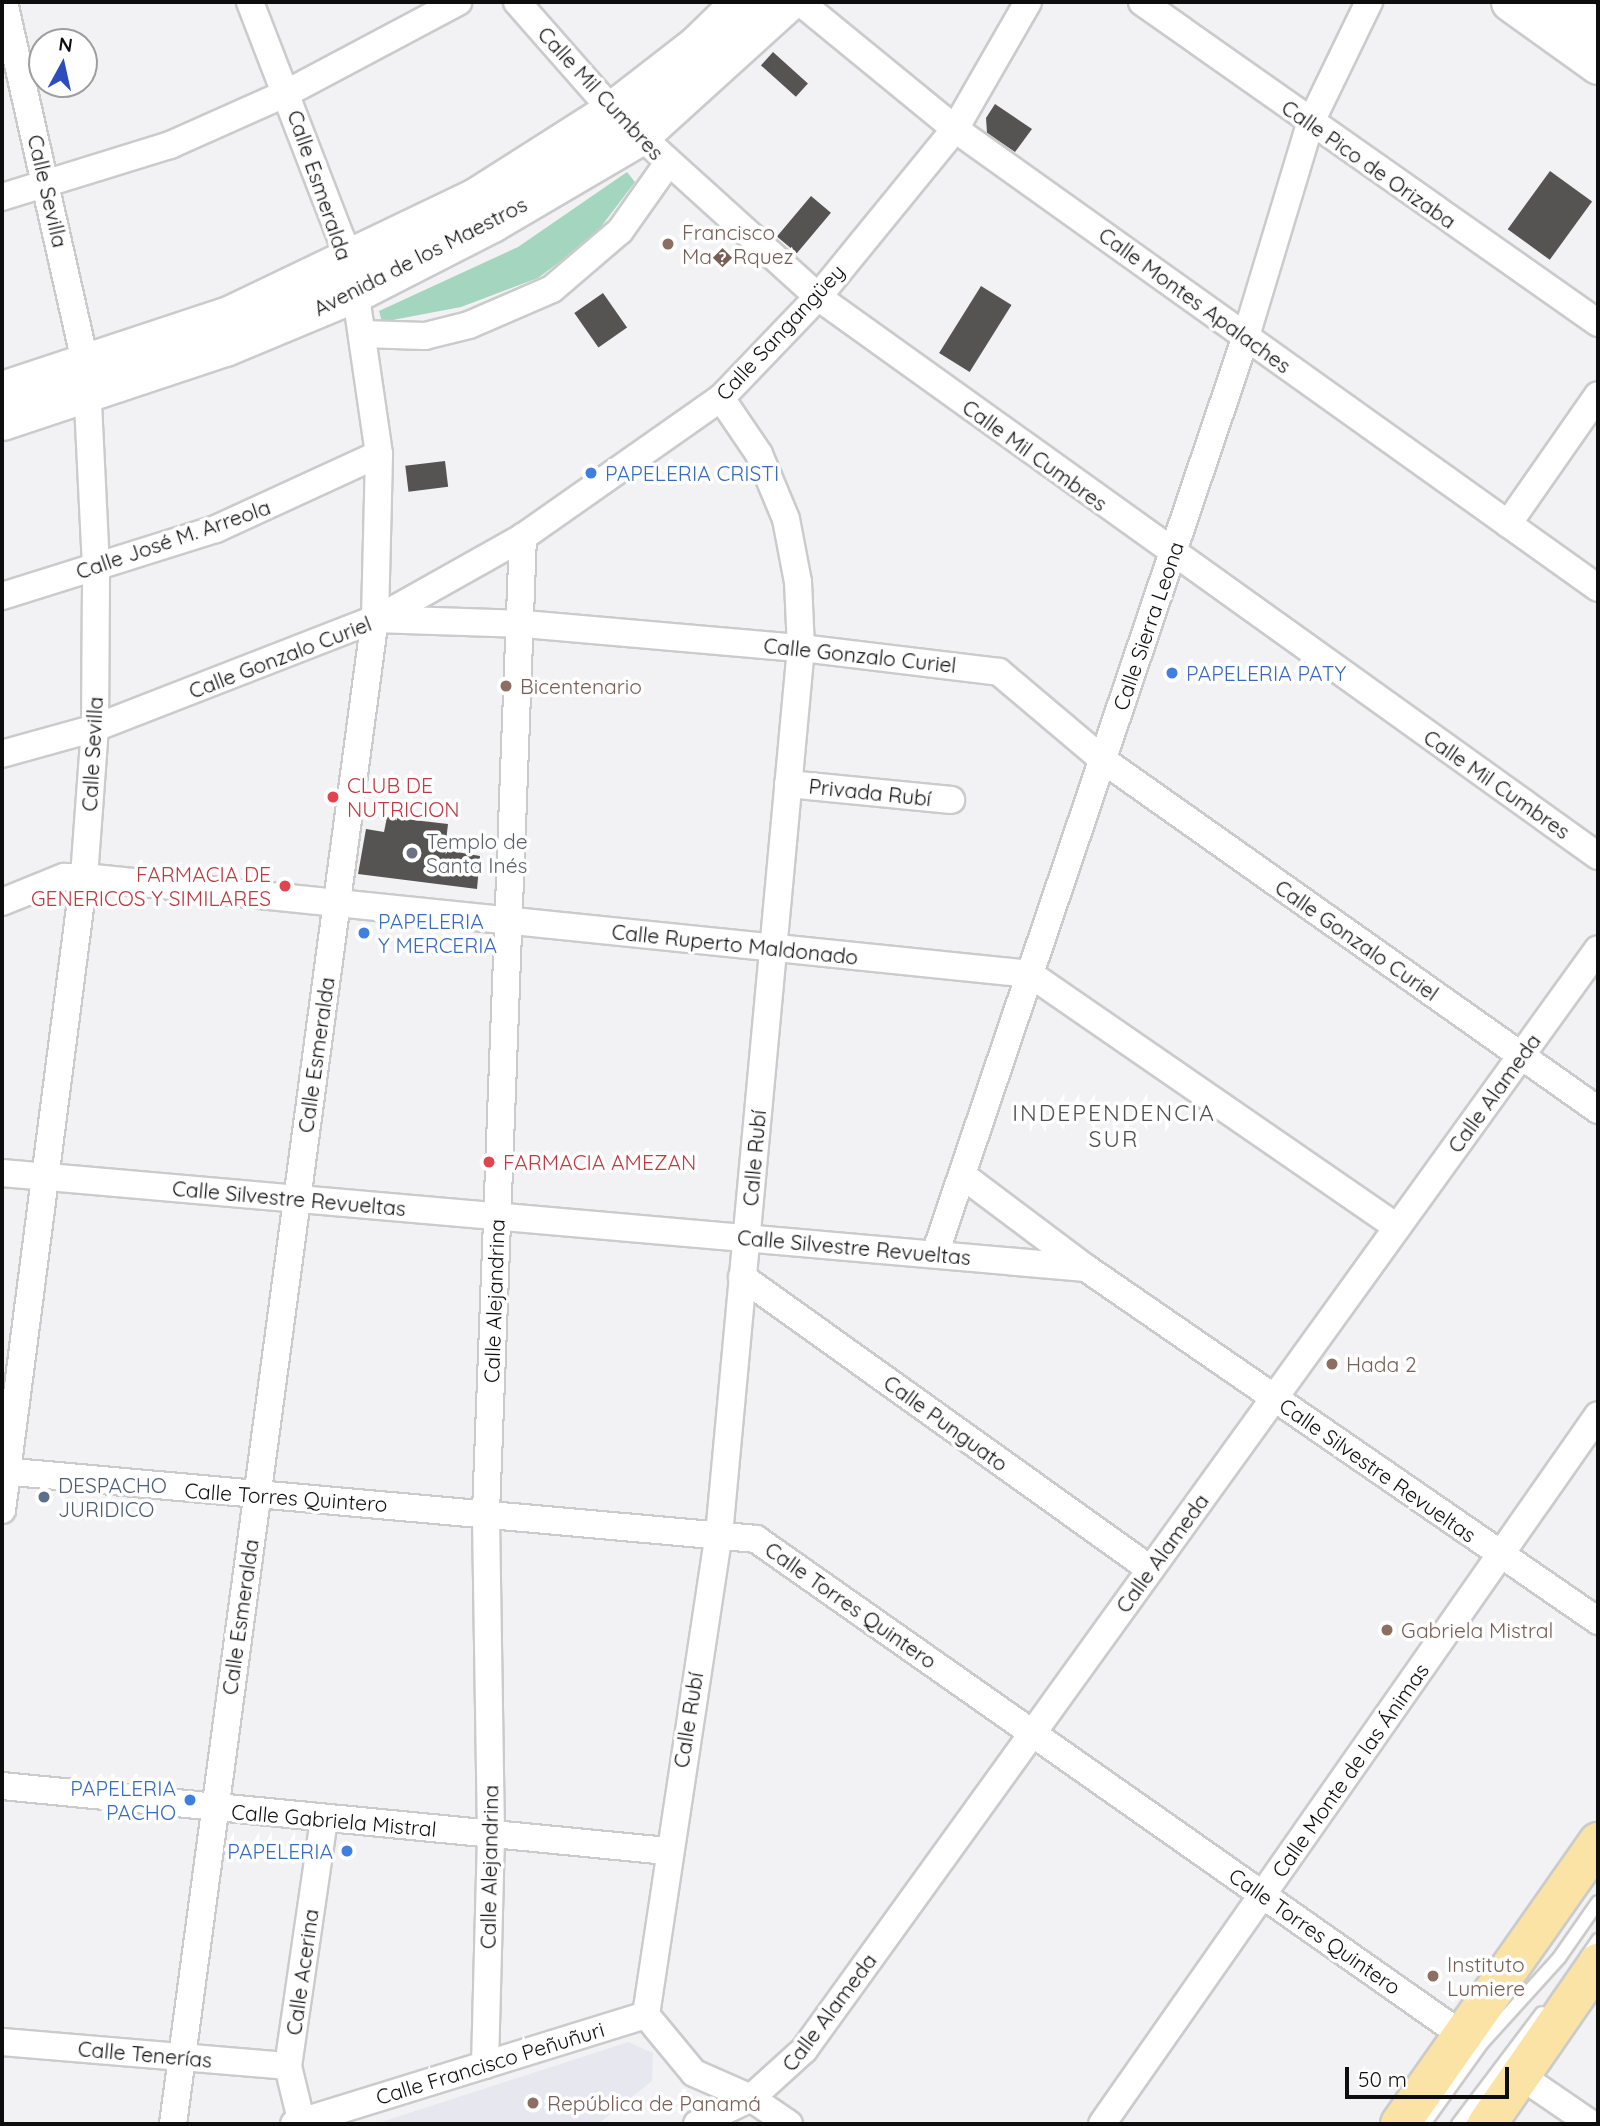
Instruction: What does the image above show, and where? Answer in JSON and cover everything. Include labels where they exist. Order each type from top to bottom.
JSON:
[{"type":"main road","points":[[1400,2124],[1598,1842]]},
{"type":"main road","points":[[1488,2124],[1598,1964]]},
{"type":"street","name":"Calle Sevilla","points":[[2,1510],[4,1472],[84,877],[95,728],[96,567],[87,381],[48,186],[4,2]]},
{"type":"street","name":"Calle Esmeralda","points":[[173,2124],[375,619],[379,454],[351,278],[288,93],[250,2]]},
{"type":"street","points":[[2,197],[48,186],[170,145],[288,93],[458,2]]},
{"type":"street","name":"Calle Mil Cumbres","points":[[517,2],[612,110],[818,297],[1172,554],[1598,856]]},
{"type":"street","name":"Avenida de los Maestros","points":[[351,278],[612,110],[697,44],[740,2]]},
{"type":"street","name":"Avenida de los Maestros","points":[[2,421],[87,381],[492,223],[640,136],[788,2]]},
{"type":"street","name":"Calle Montes Apalaches","points":[[800,2],[955,129],[1598,588]]},
{"type":"street","name":"Calle Sangangüey","points":[[375,619],[523,537],[721,398],[818,297],[955,129],[1028,2]]},
{"type":"street","name":"Calle Pico de Orizaba","points":[[1142,2],[1310,124],[1598,323]]},
{"type":"street","name":"Calle Sierra Leona","points":[[935,1255],[1245,336],[1310,124],[1368,2]]},
{"type":"street","points":[[1510,2],[1598,65]]},
{"type":"street","points":[[1560,2],[1598,29]]},
{"type":"street","name":"Avenida de los Maestros","points":[[362,334],[425,336],[469,324],[552,289],[620,231],[668,163]]},
{"type":"street","name":"Avenida de los Maestros","points":[[2,390],[87,381]]},
{"type":"street","points":[[1508,524],[1598,395]]},
{"type":"street","name":"Calle Rubí","points":[[646,2015],[667,1851],[719,1535],[801,648],[798,582],[786,519],[759,454],[721,398]]},
{"type":"street","name":"Calle José M. Arreola","points":[[2,596],[216,529],[379,454]]},
{"type":"street","name":"Calle Alejandrina","points":[[485,2065],[491,1835],[486,1512],[508,921],[524,624],[523,537]]},
{"type":"street","name":"Calle Gonzalo Curiel","points":[[2,754],[95,728],[375,619],[524,624],[801,648],[999,672],[1102,760],[1598,1110]]},
{"type":"street","name":"Privada Rubí","points":[[788,784],[951,800]]},
{"type":"street","name":"Calle Ruperto Maldonado","points":[[2,902],[64,877],[84,877],[1030,974],[1397,1227]]},
{"type":"street","name":"Calle Alameda","points":[[700,2124],[751,2098],[804,2050],[1598,949]]},
{"type":"street","name":"Calle Silvestre Revueltas","points":[[2,1173],[1086,1268],[1598,1621]]},
{"type":"street","points":[[962,1175],[1086,1268]]},
{"type":"street","name":"Calle Punguato","points":[[742,1277],[1150,1569]]},
{"type":"street","name":"Calle Monte de las Ánimas","points":[[1102,2124],[1598,1415]]},
{"type":"street","name":"Calle Torres Quintero","points":[[4,1472],[486,1512],[756,1539],[1462,2035]]},
{"type":"street","name":"Calle Gabriela Mistral","points":[[2,1786],[667,1851]]},
{"type":"street","name":"Calle Acerina","points":[[299,2124],[288,2066],[324,1819]]},
{"type":"street","points":[[646,2015],[694,2073],[751,2098],[789,2124]]},
{"type":"street","name":"Calle Francisco Peñuñuri","points":[[299,2124],[646,2015]]},
{"type":"street","name":"Calle Tenerías","points":[[2,2042],[288,2066]]},
{"type":"street","points":[[694,2073],[700,2124]]},
{"type":"street","points":[[1521,2076],[1591,2124]]},
{"type":"lane","points":[[1424,2124],[1482,2043],[1559,1958],[1598,1902]]},
{"type":"lane","points":[[1458,2124],[1598,1940]]},
{"type":"shaded area","name":"República de Panamá","points":[[628,2042],[653,2053],[652,2081],[598,2124],[375,2124]]},
{"type":"green space","points":[[627,172],[635,182],[594,236],[538,278],[461,307],[382,322],[379,311],[518,247]]},
{"type":"building","points":[[773,52],[808,83],[796,97],[761,65]]},
{"type":"building","points":[[995,104],[1032,129],[1015,152],[987,133],[986,118]]},
{"type":"building","points":[[1550,171],[1592,202],[1550,260],[1508,229]]},
{"type":"building","points":[[811,196],[831,213],[797,253],[777,237]]},
{"type":"building","points":[[981,286],[1012,305],[970,372],[939,353]]},
{"type":"building","points":[[603,293],[627,327],[598,347],[574,313]]},
{"type":"building","points":[[445,461],[448,487],[408,492],[405,466]]},
{"type":"building","name":"Templo de Santa Inés","points":[[387,817],[448,824],[445,850],[480,856],[477,889],[358,874],[366,829],[384,832]]},
{"type":"place","name":"Francisco Ma�Rquez","points":[[668,244]]},
{"type":"place","name":"PAPELERIA CRISTI","points":[[591,473]]},
{"type":"place","name":"PAPELERIA PATY","points":[[1172,673]]},
{"type":"place","name":"Bicentenario","points":[[506,686]]},
{"type":"place","name":"CLUB DE NUTRICION","points":[[333,797]]},
{"type":"place","name":"Templo de Santa Inés","points":[[412,853]]},
{"type":"place","name":"FARMACIA DE GENERICOS Y SIMILARES","points":[[285,886]]},
{"type":"place","name":"PAPELERIA Y MERCERIA","points":[[364,933]]},
{"type":"place","name":"FARMACIA AMEZAN","points":[[489,1162]]},
{"type":"place","name":"Hada 2","points":[[1332,1364]]},
{"type":"place","name":"DESPACHO JURIDICO","points":[[44,1497]]},
{"type":"place","name":"Gabriela Mistral","points":[[1387,1630]]},
{"type":"place","name":"PAPELERIA PACHO","points":[[190,1800]]},
{"type":"place","name":"PAPELERIA","points":[[347,1851]]},
{"type":"place","name":"Instituto Lumiere","points":[[1433,1976]]},
{"type":"place","name":"República de Panamá","points":[[533,2103]]},
{"type":"district","name":"INDEPENDENCIA SUR","points":[[1114,1126]]}]
